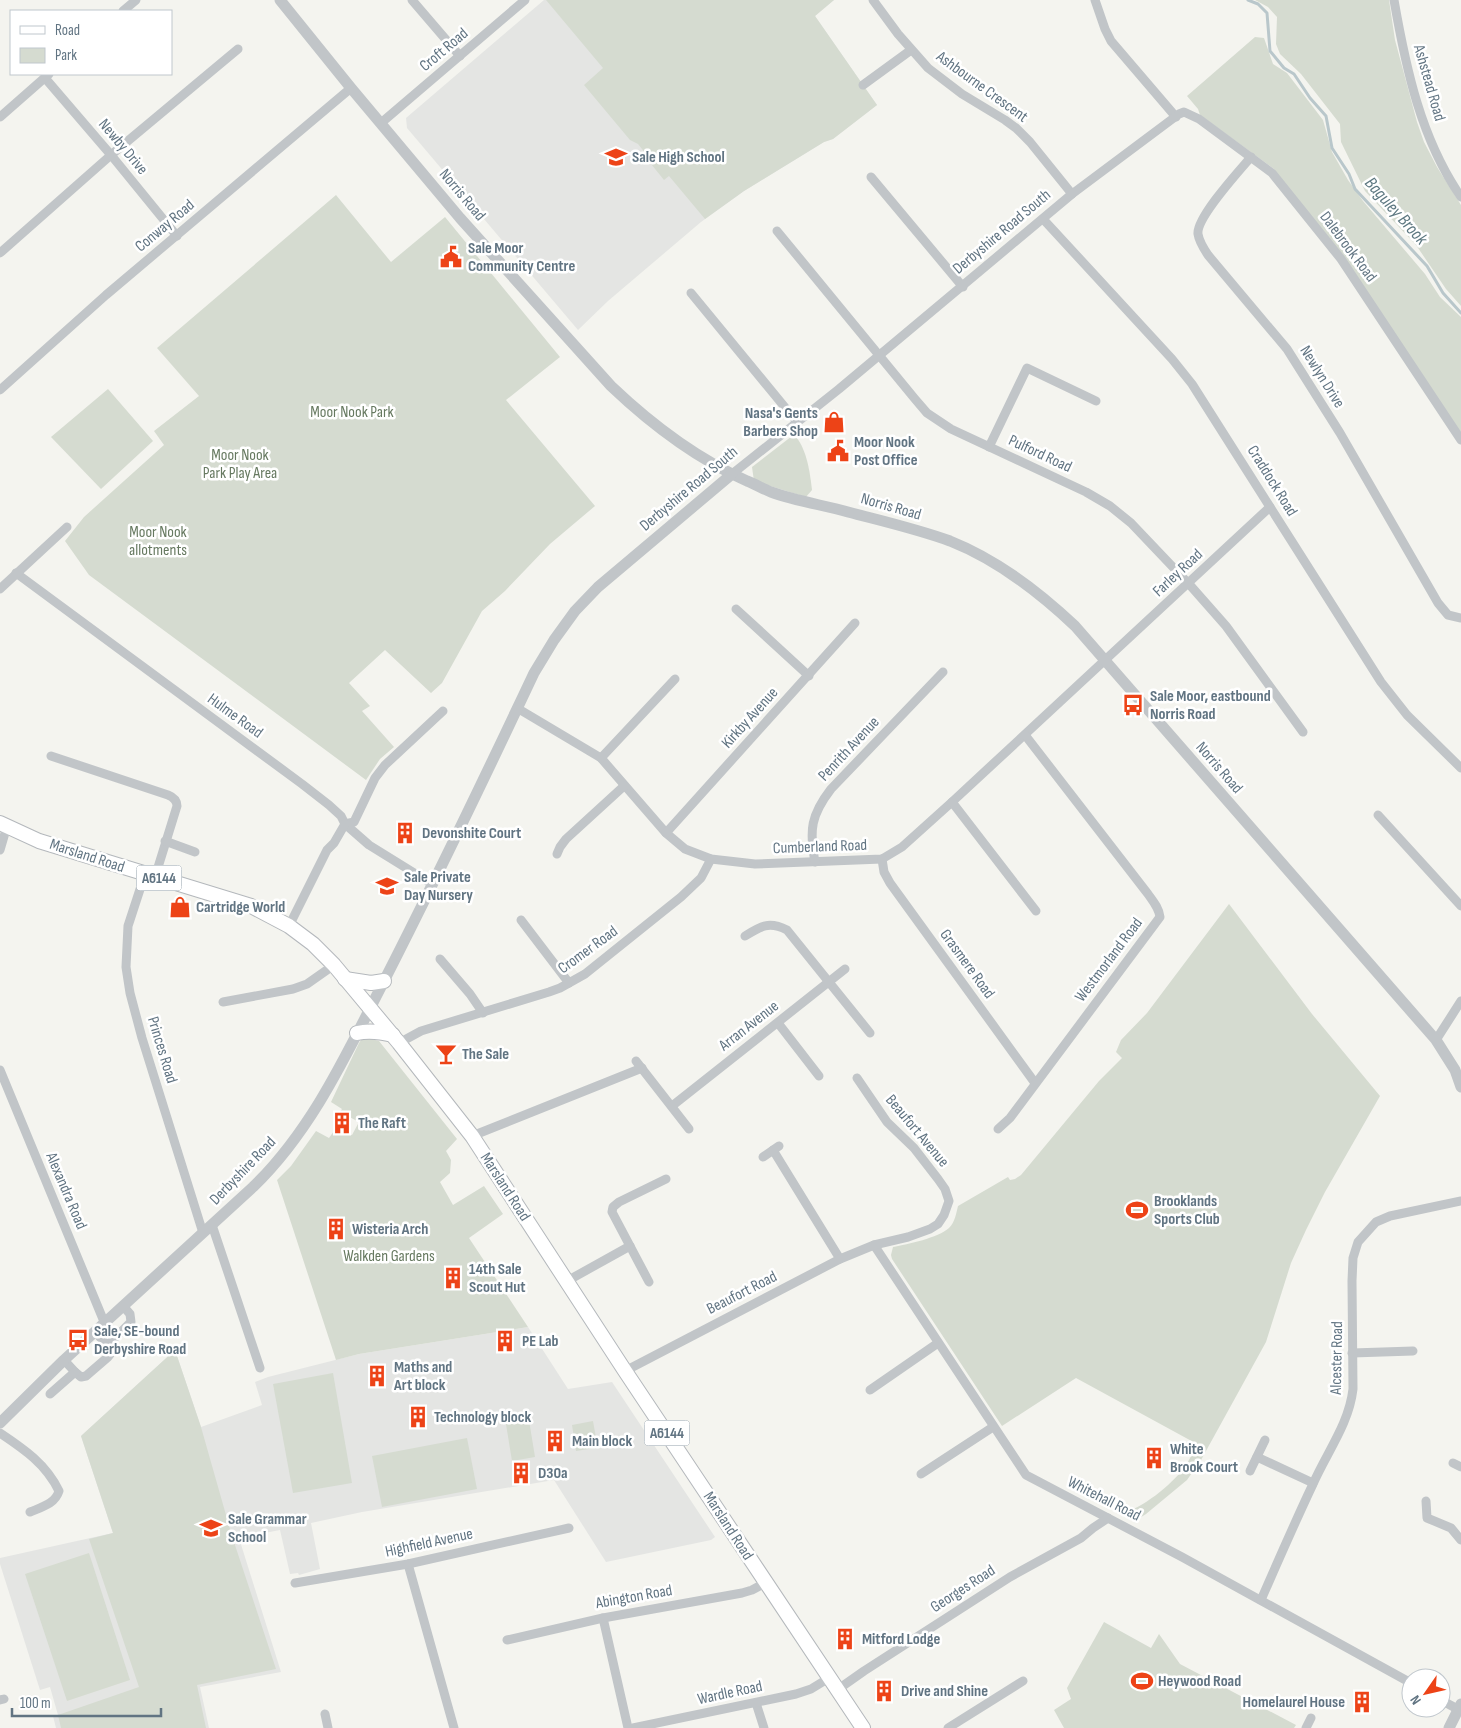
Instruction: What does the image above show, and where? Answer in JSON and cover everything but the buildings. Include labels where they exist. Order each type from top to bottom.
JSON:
[{"type":"main road","name":"Marsland Road","points":[[3,825],[39,840],[250,906],[289,926],[313,944],[334,965],[396,1039],[472,1136],[765,1583],[863,1728]]},
{"type":"main road","points":[[345,979],[371,983],[384,981]]},
{"type":"main road","points":[[357,1033],[378,1031],[396,1039]]},
{"type":"street","points":[[124,10],[136,0]]},
{"type":"street","name":"Norris Road","points":[[280,0],[460,218],[611,386],[636,410],[661,430],[695,454],[771,492],[906,527],[951,542],[991,561],[1022,580],[1048,601],[1074,626],[1105,661],[1436,1040],[1455,1070],[1461,1087]]},
{"type":"street","points":[[412,0],[460,56]]},
{"type":"street","name":"Croft Road","points":[[381,123],[525,0]]},
{"type":"street","name":"Ashbourne Crescent","points":[[873,0],[911,50],[944,81],[1016,128],[1030,142],[1072,194]]},
{"type":"street","points":[[1095,0],[1105,30],[1111,41],[1176,117]]},
{"type":"street","name":"Ashstead Road","points":[[1394,0],[1410,84],[1438,157],[1461,197]]},
{"type":"street","points":[[0,252],[111,155],[238,49]]},
{"type":"street","points":[[863,85],[911,50]]},
{"type":"street","points":[[0,117],[47,76]]},
{"type":"street","name":"Newby Drive","points":[[47,76],[177,236]]},
{"type":"street","name":"Conway Road","points":[[0,390],[106,294],[351,88]]},
{"type":"street","name":"Dalebrook Road","points":[[1176,117],[1184,112],[1199,119],[1272,173],[1341,259],[1461,440]]},
{"type":"street","name":"Derbyshire Road South","points":[[370,1008],[534,673],[554,640],[575,612],[604,582],[732,474],[963,287],[1072,194],[1176,117]]},
{"type":"street","name":"Newlyn Drive","points":[[1251,157],[1205,214],[1199,225],[1198,234],[1201,243],[1208,255],[1293,358],[1340,433],[1438,603],[1448,615],[1461,618]]},
{"type":"street","points":[[871,177],[963,287]]},
{"type":"street","name":"Craddock Road","points":[[1043,219],[1172,359],[1192,384],[1359,650],[1392,698],[1461,768]]},
{"type":"street","name":"Pulford Road","points":[[777,231],[927,413],[951,429],[1086,492],[1110,506],[1131,523],[1226,626],[1303,732]]},
{"type":"street","points":[[691,293],[797,422]]},
{"type":"street","points":[[989,447],[1027,368],[1096,400]]},
{"type":"street","name":"Farley Road","points":[[1105,661],[1270,507]]},
{"type":"street","points":[[0,589],[67,527]]},
{"type":"street","name":"Hulme Road","points":[[16,573],[302,784],[341,816],[345,824],[369,845],[432,884]]},
{"type":"street","points":[[736,609],[809,676]]},
{"type":"street","name":"Kirkby Avenue","points":[[666,833],[855,623]]},
{"type":"street","name":"Cumberland Road","points":[[517,708],[601,758],[666,833],[684,849],[711,859],[755,864],[882,859],[902,847],[1105,661]]},
{"type":"street","name":"Penrith Avenue","points":[[815,862],[812,846],[813,828],[814,814],[819,804],[831,789],[943,672]]},
{"type":"street","points":[[601,758],[674,679]]},
{"type":"street","points":[[289,926],[327,850],[334,843],[345,824],[354,822],[375,778],[385,765],[443,711]]},
{"type":"street","name":"Westmorland Road","points":[[998,1128],[1010,1118],[1160,918],[1160,912],[1148,894],[1025,735]]},
{"type":"street","name":"Princes Road","points":[[51,756],[175,799],[177,806],[165,841],[128,926],[126,966],[142,1038],[208,1229],[260,1368]]},
{"type":"street","points":[[558,854],[560,847],[566,839],[624,786]]},
{"type":"street","points":[[952,802],[1036,911]]},
{"type":"street","points":[[1378,815],[1461,906]]},
{"type":"street","points":[[0,850],[3,825]]},
{"type":"street","points":[[165,841],[195,852]]},
{"type":"street","name":"Cromer Road","points":[[396,1039],[549,992],[569,983],[602,961],[681,897],[701,878],[711,859]]},
{"type":"street","name":"Grasmere Road","points":[[882,859],[884,872],[890,883],[1035,1083]]},
{"type":"street","points":[[521,920],[569,983]]},
{"type":"street","points":[[745,936],[757,929],[772,924],[787,930],[870,1034]]},
{"type":"street","points":[[440,959],[483,1012]]},
{"type":"street","points":[[223,1002],[293,989],[308,984],[334,965]]},
{"type":"street","name":"Arran Avenue","points":[[672,1106],[845,969]]},
{"type":"street","points":[[1436,1040],[1461,1001]]},
{"type":"street","name":"Derbyshire Road","points":[[0,1423],[64,1360],[269,1172],[285,1152],[339,1070],[370,1008]]},
{"type":"street","points":[[778,1023],[819,1076]]},
{"type":"street","points":[[472,1136],[639,1065],[690,1129]]},
{"type":"street","name":"Alexandra Road","points":[[0,1070],[105,1324]]},
{"type":"street","name":"Beaufort Avenue","points":[[857,1078],[887,1122],[914,1148],[938,1179],[945,1189],[949,1201],[944,1215],[938,1224],[930,1229],[908,1237],[874,1245]]},
{"type":"street","points":[[763,1157],[776,1148],[840,1259]]},
{"type":"street","points":[[649,1282],[612,1212],[613,1207],[619,1202],[666,1179]]},
{"type":"street","name":"Alcester Road","points":[[1262,1600],[1313,1483],[1351,1405],[1353,1258],[1358,1242],[1376,1222],[1390,1216],[1461,1201]]},
{"type":"street","name":"Beaufort Road","points":[[625,1371],[840,1259],[874,1245]]},
{"type":"street","name":"Whitehall Road","points":[[874,1245],[1026,1475],[1262,1600],[1401,1677]]},
{"type":"street","points":[[567,1281],[630,1246]]},
{"type":"street","points":[[108,1345],[131,1322],[130,1314],[124,1307]]},
{"type":"street","points":[[64,1360],[75,1372],[82,1377],[86,1376],[111,1353],[108,1345],[96,1332]]},
{"type":"street","points":[[870,1390],[938,1343]]},
{"type":"street","points":[[1352,1353],[1413,1351]]},
{"type":"street","points":[[47,1378],[54,1391],[75,1372]]},
{"type":"street","points":[[921,1474],[993,1427]]},
{"type":"street","points":[[0,1433],[32,1455],[59,1491],[57,1497],[51,1503],[30,1512]]},
{"type":"street","points":[[1250,1471],[1265,1440]]},
{"type":"street","points":[[1257,1457],[1313,1483]]},
{"type":"street","points":[[1426,1501],[1427,1518],[1451,1528],[1461,1540]]},
{"type":"street","name":"Georges Road","points":[[837,1690],[1003,1581],[1081,1538],[1108,1518]]},
{"type":"street","name":"Highfield Avenue","points":[[294,1583],[408,1564],[569,1528]]},
{"type":"street","points":[[408,1564],[454,1728]]},
{"type":"street","name":"Abington Road","points":[[507,1640],[603,1618],[742,1593],[765,1583]]},
{"type":"street","points":[[603,1618],[628,1728]]},
{"type":"street","name":"Wardle Road","points":[[633,1728],[756,1703],[811,1689],[829,1678]]},
{"type":"street","points":[[948,1728],[1023,1681]]},
{"type":"street","points":[[756,1703],[764,1728]]},
{"type":"street","points":[[1449,1728],[1460,1708]]},
{"type":"street","points":[[325,1714],[328,1728]]},
{"type":"street","points":[[1306,1728],[1311,1718]]},
{"type":"shaded area","name":"Sale High School","points":[[544,0],[834,0],[815,16],[877,105],[833,139],[824,142],[744,191],[701,222],[608,301],[578,330],[407,128],[406,118]]},
{"type":"shaded area","name":"Sale Grammar School","points":[[528,1327],[568,1389],[612,1382],[715,1537],[711,1540],[606,1562],[554,1480],[362,1512],[311,1523],[320,1569],[299,1575],[298,1573],[290,1574],[280,1530],[239,1538],[281,1672],[200,1687],[209,1728],[56,1728],[53,1716],[58,1715],[50,1687],[40,1690],[0,1564],[0,1558],[113,1533],[81,1436],[175,1350],[201,1427],[262,1405],[255,1382],[268,1377],[359,1354]]},
{"type":"green space","points":[[546,0],[834,0],[815,16],[877,105],[833,139],[824,142],[744,191],[705,219],[669,176],[664,180],[638,144],[630,140],[584,85],[603,68]]},
{"type":"green space","points":[[1255,0],[1389,0],[1395,40],[1424,142],[1461,205],[1461,306],[1446,289],[1416,245],[1365,191],[1341,142],[1340,124],[1301,74],[1280,54],[1276,44],[1277,17],[1268,7]]},
{"type":"green space","points":[[1255,37],[1264,38],[1273,64],[1287,73],[1323,120],[1332,152],[1363,201],[1425,274],[1440,297],[1461,317],[1461,433],[1274,169],[1200,115],[1198,109],[1187,96]]},
{"type":"green space","name":"Moor Nook Park","points":[[336,195],[391,262],[445,217],[560,357],[506,400],[595,506],[550,544],[505,591],[482,611],[442,683],[431,693],[385,650],[349,683],[370,706],[362,711],[394,747],[380,759],[366,780],[89,575],[65,541],[84,517],[164,445],[154,431],[199,396],[157,348]]},
{"type":"green space","name":"Moor Nook allotments","points":[[108,389],[153,441],[101,489],[51,437]]},
{"type":"green space","points":[[792,436],[796,437],[800,442],[807,462],[812,490],[806,497],[754,481],[752,467]]},
{"type":"green space","name":"Brooklands Sports Club","points":[[1229,904],[1312,1014],[1380,1096],[1325,1192],[1306,1230],[1291,1263],[1266,1342],[1201,1460],[1187,1480],[1138,1519],[1136,1523],[1121,1513],[1147,1502],[1172,1481],[1184,1468],[1197,1444],[1076,1378],[1002,1426],[891,1255],[893,1247],[944,1232],[953,1223],[958,1206],[1008,1177],[1010,1180],[1021,1175],[1099,1081],[1122,1058],[1116,1052],[1121,1040],[1147,1013]]},
{"type":"green space","name":"Walkden Gardens","points":[[367,1038],[379,1041],[457,1139],[446,1151],[451,1160],[450,1173],[440,1182],[453,1205],[484,1186],[503,1214],[469,1238],[528,1327],[359,1354],[336,1360],[277,1180],[291,1166],[316,1131],[329,1138],[334,1131],[352,1135],[359,1122],[340,1112],[342,1109],[331,1102],[359,1043]]},
{"type":"green space","points":[[175,1350],[201,1427],[232,1536],[276,1669],[197,1685],[206,1728],[61,1728],[58,1715],[139,1687],[89,1539],[113,1533],[81,1436]]},
{"type":"green space","points":[[333,1373],[352,1483],[293,1493],[273,1384]]},
{"type":"green space","points":[[528,1414],[535,1457],[512,1461],[505,1418]]},
{"type":"green space","points":[[593,1421],[596,1438],[601,1437],[602,1447],[576,1451],[572,1425]]},
{"type":"green space","points":[[467,1438],[477,1489],[382,1507],[372,1456]]},
{"type":"green space","points":[[89,1553],[130,1680],[67,1701],[25,1574]]},
{"type":"green space","name":"Heywood Road","points":[[1104,1622],[1151,1648],[1159,1634],[1180,1664],[1296,1725],[1294,1728],[1064,1728],[1054,1710],[1071,1699],[1067,1688]]},
{"type":"waterway","name":"Baguley Brook","points":[[1248,0],[1258,4],[1267,13],[1270,51],[1284,68],[1294,74],[1310,98],[1326,116],[1332,148],[1349,174],[1355,189],[1427,266],[1443,293],[1461,313]]},
{"type":"place","name":"Sale High School","points":[[616,157]]},
{"type":"place","name":"Sale Moor Community Centre","points":[[451,257]]},
{"type":"place","name":"Nasa's Gents Barbers Shop","points":[[834,422]]},
{"type":"place","name":"Moor Nook Post Office","points":[[838,451]]},
{"type":"place","name":"Sale Moor, eastbound Norris Road","points":[[1133,705]]},
{"type":"place","name":"Devonshite Court","points":[[405,833]]},
{"type":"place","name":"Sale Private Day Nursery","points":[[387,886]]},
{"type":"place","name":"Cartridge World","points":[[180,907]]},
{"type":"place","name":"The Sale","points":[[446,1054]]},
{"type":"place","name":"The Raft","points":[[342,1123]]},
{"type":"place","name":"Brooklands Sports Club","points":[[1137,1210]]},
{"type":"place","name":"Wisteria Arch","points":[[336,1229]]},
{"type":"place","name":"14th Sale Scout Hut","points":[[453,1278]]},
{"type":"place","name":"Sale, SE-bound Derbyshire Road","points":[[78,1340]]},
{"type":"place","name":"PE Lab","points":[[505,1341]]},
{"type":"place","name":"Maths and Art block","points":[[377,1376]]},
{"type":"place","name":"Technology block","points":[[418,1417]]},
{"type":"place","name":"Main block","points":[[555,1441]]},
{"type":"place","name":"White Brook Court","points":[[1154,1458]]},
{"type":"place","name":"D30a","points":[[521,1473]]},
{"type":"place","name":"Sale Grammar School","points":[[211,1528]]},
{"type":"place","name":"Mitford Lodge","points":[[845,1639]]},
{"type":"place","name":"Heywood Road","points":[[1142,1681]]},
{"type":"place","name":"Drive and Shine","points":[[884,1691]]},
{"type":"place","name":"Homelaurel House","points":[[1362,1702]]},
{"type":"park label","name":"Moor Nook Park Play Area","points":[[240,464]]}]
